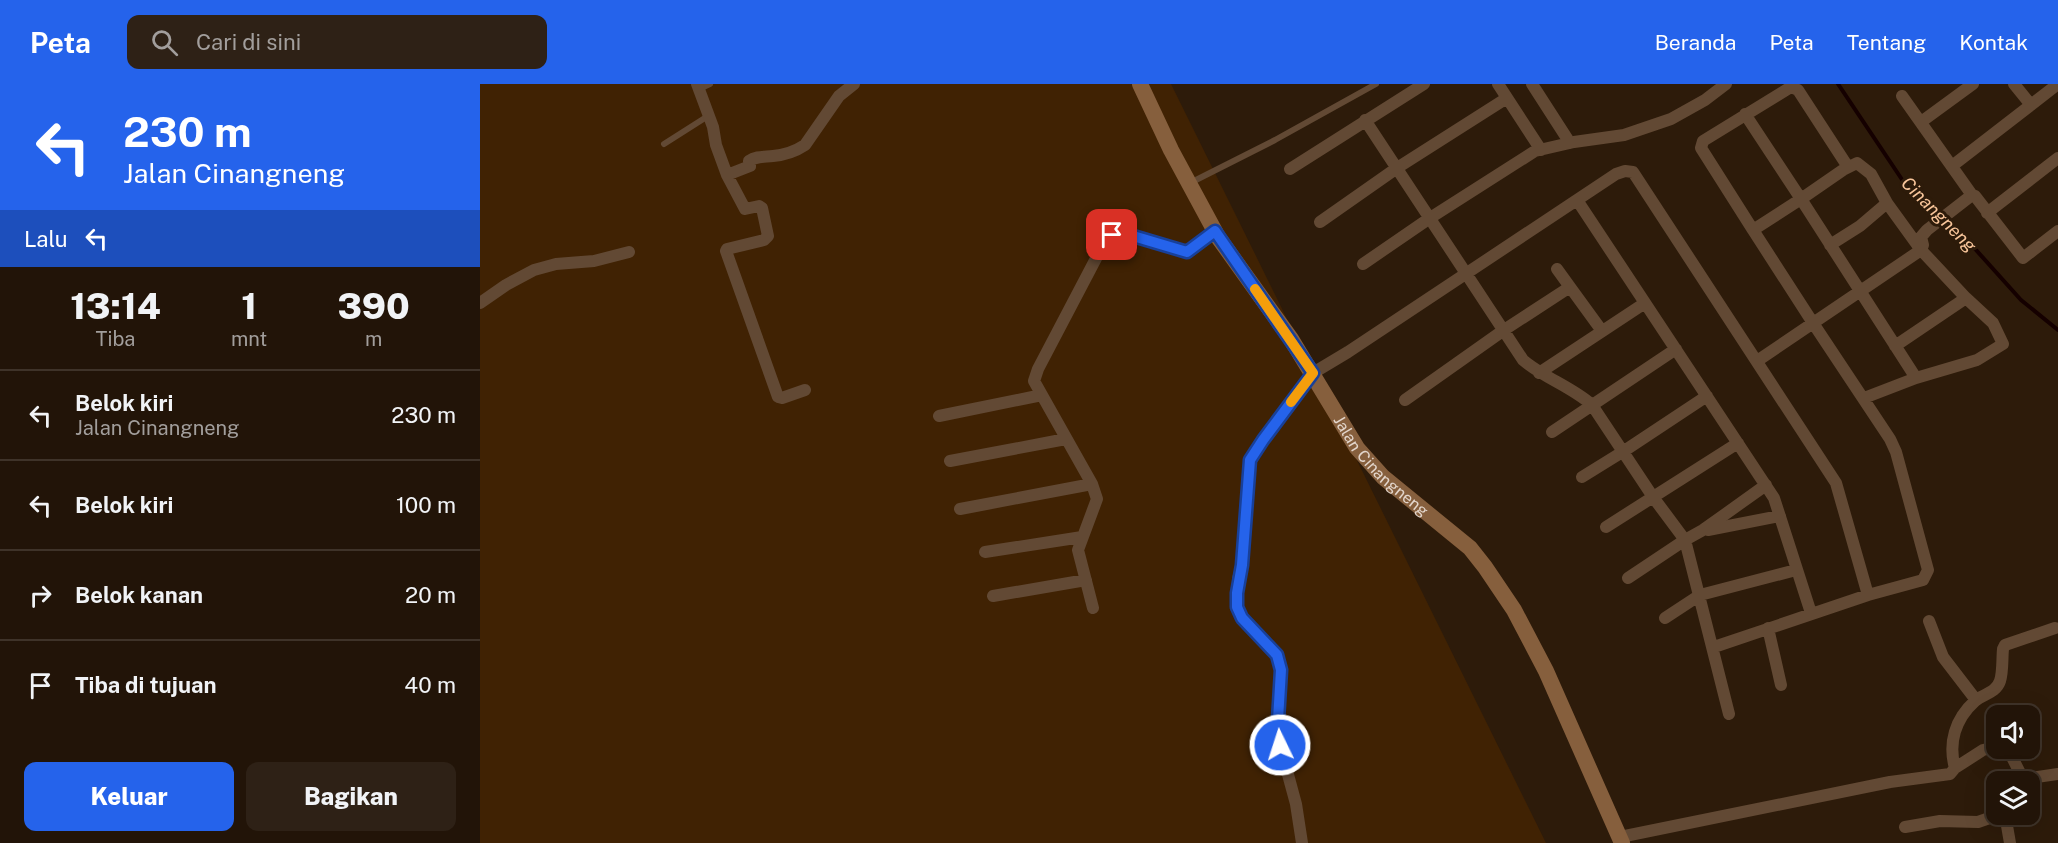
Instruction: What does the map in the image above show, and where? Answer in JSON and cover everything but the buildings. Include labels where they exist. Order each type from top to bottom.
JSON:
[{"type":"street","points":[[727,175],[749,167],[750,160],[753,158],[775,156],[798,150],[805,145],[839,96],[854,84]]},
{"type":"street","name":"Jalan Cinangneng","points":[[1140,84],[1171,150],[1215,231],[1313,373],[1357,448],[1370,465],[1404,496],[1470,548],[1514,610],[1546,671],[1621,840]]},
{"type":"street","points":[[1290,169],[1424,84]]},
{"type":"street","points":[[1498,84],[1541,150]]},
{"type":"street","points":[[1532,84],[1570,143]]},
{"type":"street","points":[[1363,264],[1535,151],[1624,135],[1671,119],[1706,100],[1726,84]]},
{"type":"street","points":[[1921,122],[1973,84]]},
{"type":"street","points":[[2014,84],[2031,105]]},
{"type":"street","points":[[1952,166],[2058,84]]},
{"type":"street","points":[[702,86],[708,116],[727,175],[745,209],[759,206],[762,208],[769,231],[764,240],[726,251],[747,314],[778,397],[782,398],[805,390]]},
{"type":"street","points":[[1714,647],[1811,613],[1923,580],[1928,570],[1896,452],[1890,439],[1701,148],[1702,141],[1791,87],[1798,90],[1848,168]]},
{"type":"street","points":[[1902,96],[1972,195],[2023,258],[2058,231]]},
{"type":"street","points":[[1320,222],[1397,168],[1508,98]]},
{"type":"street","points":[[1745,114],[1916,378]]},
{"type":"street","points":[[1365,120],[1523,360],[1539,373],[1592,405],[1653,497],[1685,540],[1730,714]]},
{"type":"street","points":[[1987,213],[2058,158]]},
{"type":"street","points":[[1753,230],[1857,163],[1871,174],[1887,203],[1921,250],[1994,324],[2003,344],[1977,360],[1916,378],[1864,398]]},
{"type":"street","points":[[1302,843],[1296,804],[1280,745],[1278,720],[1281,670],[1277,655],[1242,618],[1237,607],[1250,460],[1313,373],[1617,174],[1625,171],[1633,172],[1836,483],[1868,595]]},
{"type":"street","points":[[1757,361],[1921,250],[1923,245],[1921,237],[1927,230],[1972,195]]},
{"type":"street","points":[[1577,200],[1766,485],[1780,516],[1811,613]]},
{"type":"street","points":[[1830,245],[1860,226],[1887,203]]},
{"type":"street","points":[[1093,608],[1078,550],[1097,500],[1092,484],[1034,381],[1038,369],[1102,247],[1112,235],[1123,233],[1187,252],[1215,231]]},
{"type":"street","points":[[480,303],[506,285],[534,270],[556,264],[594,261],[629,252]]},
{"type":"street","points":[[1557,269],[1602,331]]},
{"type":"street","points":[[1405,400],[1504,330],[1570,287]]},
{"type":"street","points":[[1896,346],[1966,298]]},
{"type":"street","points":[[1539,373],[1646,303]]},
{"type":"street","points":[[1552,432],[1676,349]]},
{"type":"street","points":[[939,416],[1042,395]]},
{"type":"street","points":[[1582,477],[1707,396]]},
{"type":"street","points":[[950,461],[1066,439]]},
{"type":"street","points":[[1606,527],[1738,442]]},
{"type":"street","points":[[960,509],[1092,484]]},
{"type":"street","points":[[1628,578],[1685,540],[1703,531],[1766,485]]},
{"type":"street","points":[[1703,531],[1780,516]]},
{"type":"street","points":[[985,552],[1082,537]]},
{"type":"street","points":[[1665,618],[1700,595],[1796,570]]},
{"type":"street","points":[[993,596],[1086,580]]},
{"type":"street","points":[[1929,621],[1943,657],[1976,700]]},
{"type":"street","points":[[1768,628],[1780,686]]},
{"type":"street","points":[[1955,768],[1953,737],[1959,723],[1976,700],[1995,689],[2000,682],[2005,645],[2055,628]]},
{"type":"street","points":[[1621,840],[1890,782],[1946,776],[1986,749]]},
{"type":"street","points":[[2013,759],[2023,779],[2058,774]]},
{"type":"street","points":[[1905,827],[1940,821],[1978,822],[1998,815],[2003,816],[2006,820],[2010,843]]},
{"type":"lane","points":[[1189,183],[1275,140],[1376,84]]},
{"type":"lane","points":[[664,144],[708,116]]},
{"type":"shaded area","points":[[480,84],[1171,84],[1546,843],[480,843]]},
{"type":"waterway","name":"Cinangneng","points":[[1838,84],[1905,184],[1959,231],[2021,300],[2058,330]]},
{"type":"slow traffic","points":[[1255,289],[1276,316],[1313,373],[1291,402]]},
{"type":"route","points":[[1112,235],[1123,233],[1187,252],[1215,231],[1245,276],[1276,316],[1313,373],[1250,460],[1242,565],[1238,579],[1237,607],[1242,618],[1277,655],[1281,670],[1278,720],[1280,745]]}]
